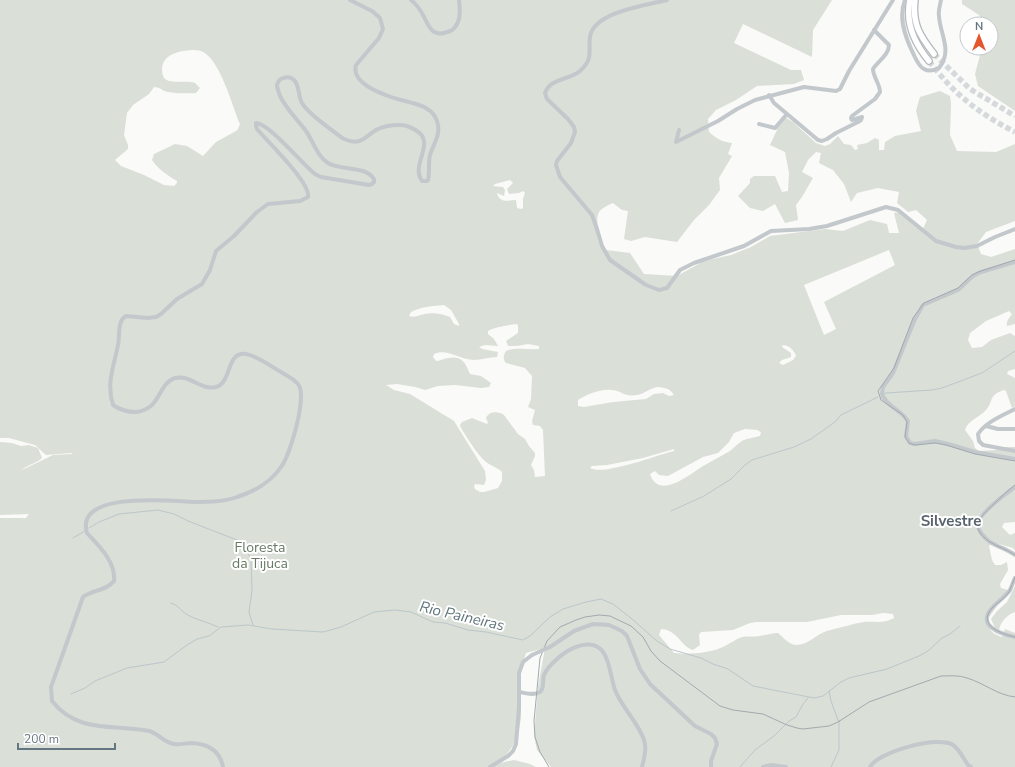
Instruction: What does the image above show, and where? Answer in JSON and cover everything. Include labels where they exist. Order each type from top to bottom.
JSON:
[{"type":"highway","points":[[906,0],[905,15],[907,25],[929,61]]},
{"type":"highway","points":[[910,0],[909,18],[916,42]]},
{"type":"highway","points":[[916,0],[914,12],[916,24],[920,35],[934,54]]},
{"type":"street","points":[[223,767],[221,758],[215,750],[202,744],[191,743],[176,745],[171,744],[152,732],[93,726],[72,718],[52,701],[51,687],[83,598],[92,592],[109,586],[114,582],[113,571],[109,560],[87,533],[86,528],[88,518],[95,510],[104,506],[130,501],[212,501],[236,498],[264,484],[282,467],[287,456],[300,409],[301,394],[299,384],[251,356],[240,354],[235,357],[225,381],[215,387],[208,387],[182,378],[176,378],[169,382],[155,403],[144,411],[127,412],[120,409],[113,404],[110,392],[111,374],[118,345],[120,322],[123,318],[126,316],[152,318],[161,314],[177,299],[202,284],[210,270],[216,251],[234,236],[257,212],[268,204],[300,201],[308,196],[309,194],[307,188],[297,174],[277,149],[257,129],[256,124],[262,125],[315,174],[327,178],[368,185],[374,182],[374,179],[368,173],[334,166],[321,157],[306,131],[282,101],[278,92],[278,82],[282,78],[287,77],[295,80],[297,83],[300,100],[306,110],[344,139],[349,141],[357,142],[387,126],[411,126],[424,137],[419,175],[422,181],[428,180],[430,156],[438,136],[437,120],[428,110],[416,104],[391,97],[375,90],[356,77],[354,70],[356,65],[380,38],[383,29],[380,18],[372,10],[350,0]]},
{"type":"street","points":[[411,0],[422,14],[430,29],[433,32],[441,34],[451,31],[459,20],[460,12],[458,0]]},
{"type":"street","points":[[667,0],[620,11],[604,18],[590,34],[590,58],[588,62],[576,74],[550,85],[545,93],[547,99],[568,119],[574,127],[575,132],[571,143],[557,161],[556,165],[560,177],[588,209],[597,229],[602,246],[610,260],[640,281],[655,289],[663,290],[667,288],[680,270],[694,263],[744,246],[772,231],[809,229],[827,226],[886,207],[898,210],[936,241],[956,247],[964,248],[977,246],[1015,229]]},
{"type":"street","points":[[679,130],[676,142],[718,122],[737,109],[755,100],[804,86],[836,90],[840,89],[893,0]]},
{"type":"street","points":[[906,0],[902,7],[902,16],[907,41],[920,66],[924,70],[930,71],[939,68],[946,57],[946,49],[939,16],[941,0]]},
{"type":"street","points":[[769,96],[774,103],[815,138],[822,141],[861,120],[862,116],[853,120],[851,118],[875,99],[880,92],[880,86],[873,71],[874,67],[887,53],[889,48],[889,45],[874,30]]},
{"type":"street","points":[[759,124],[775,128],[787,114]]},
{"type":"street","points":[[1015,262],[979,273],[973,276],[958,290],[924,305],[915,319],[893,373],[883,387],[882,394],[886,402],[904,414],[908,421],[906,436],[910,443],[914,444],[935,441],[975,452],[1015,460]]},
{"type":"street","points":[[1015,409],[986,426],[978,434],[979,441],[981,443],[991,447],[1015,450]]},
{"type":"street","points":[[986,426],[998,429],[1015,429]]},
{"type":"street","points":[[1015,486],[982,516],[978,524],[978,528],[990,541],[1015,555]]},
{"type":"street","points":[[1015,578],[1010,589],[993,607],[987,617],[991,628],[998,632],[1015,637]]},
{"type":"street","points":[[490,767],[508,756],[513,751],[517,736],[520,708],[519,673],[522,663],[532,654],[550,647],[574,631],[593,624],[610,625],[622,631],[627,636],[640,669],[650,684],[694,726],[711,734],[715,738],[717,744],[710,761],[711,767]]},
{"type":"street","points":[[519,692],[536,694],[540,692],[542,690],[544,674],[550,666],[567,651],[584,645],[593,645],[600,648],[606,657],[616,691],[644,740],[646,751],[642,767]]},
{"type":"street","points":[[870,767],[878,758],[912,746],[933,741],[943,741],[953,745],[971,767]]},
{"type":"street","points":[[763,767],[771,765],[786,767]]},
{"type":"green space","name":"Floresta da Tijuca","points":[[0,0],[832,0],[813,30],[812,57],[743,24],[734,43],[791,70],[801,70],[804,80],[794,84],[757,86],[736,100],[716,110],[708,119],[709,132],[720,140],[732,143],[728,154],[732,156],[719,178],[720,190],[677,242],[645,237],[631,241],[624,239],[628,211],[622,210],[613,203],[599,212],[597,221],[599,231],[606,250],[630,253],[644,274],[677,276],[704,261],[731,255],[751,247],[770,236],[825,229],[843,231],[870,220],[887,224],[889,233],[899,233],[894,213],[901,212],[923,229],[927,220],[916,210],[908,212],[897,203],[899,192],[878,188],[857,193],[851,202],[844,184],[833,170],[819,163],[821,153],[816,152],[808,160],[802,172],[813,178],[796,205],[798,220],[785,223],[775,204],[763,211],[750,208],[738,196],[750,183],[750,179],[754,176],[775,176],[782,192],[788,191],[789,173],[785,152],[770,145],[777,130],[776,128],[785,117],[793,122],[816,143],[825,146],[830,144],[838,136],[844,144],[851,145],[855,150],[858,149],[857,145],[867,143],[875,138],[879,140],[879,150],[884,150],[885,142],[895,136],[921,131],[916,111],[920,97],[940,91],[950,96],[950,135],[957,151],[996,152],[1015,144],[1015,221],[986,232],[977,244],[981,254],[991,257],[1015,249],[1015,324],[1007,326],[1007,321],[1012,314],[1009,311],[986,321],[970,333],[968,340],[972,348],[982,347],[991,340],[1010,333],[1015,336],[1015,369],[1008,371],[1007,374],[1015,378],[1015,406],[1012,408],[1006,391],[1004,390],[999,392],[993,396],[986,410],[971,421],[965,430],[973,441],[975,448],[979,451],[1015,447],[1015,522],[1004,523],[1002,527],[1010,535],[1015,533],[1015,551],[1013,548],[992,542],[989,546],[992,560],[995,565],[1001,565],[1007,562],[1008,570],[1000,584],[1001,588],[1008,590],[987,620],[991,631],[999,636],[1002,637],[1005,629],[1015,633],[1015,767],[551,767],[537,750],[534,736],[538,686],[545,648],[526,653],[521,669],[521,718],[518,735],[512,747],[500,763],[514,760],[536,767],[0,767],[0,518],[26,518],[29,514],[0,515],[0,442],[12,443],[21,446],[29,445],[38,448],[42,458],[22,470],[53,455],[73,454],[46,455],[35,445],[9,438],[0,438]],"holes":[[[182,51],[200,51],[208,55],[220,72],[240,124],[236,131],[216,142],[203,156],[187,146],[175,144],[154,154],[152,160],[154,163],[163,172],[177,181],[174,186],[164,185],[121,166],[115,160],[128,149],[124,135],[127,113],[133,105],[149,94],[154,87],[167,92],[179,93],[196,93],[200,88],[195,83],[165,79],[162,74],[165,60],[172,54]],[[510,180],[513,183],[507,189],[509,194],[523,191],[525,193],[523,208],[517,208],[516,200],[505,201],[500,199],[497,193],[504,196],[505,190],[503,187],[493,186],[495,184]],[[889,250],[895,265],[824,302],[836,329],[824,335],[804,285]],[[444,305],[451,310],[459,326],[454,324],[450,317],[441,314],[432,313],[416,317],[409,316],[411,312],[415,310],[431,306]],[[517,324],[518,333],[506,341],[508,346],[528,344],[539,346],[539,349],[518,349],[506,351],[504,354],[504,360],[506,363],[525,368],[532,376],[531,399],[528,407],[535,410],[532,421],[533,425],[540,426],[543,430],[545,476],[535,477],[534,470],[531,465],[535,453],[525,439],[518,434],[504,415],[496,412],[491,413],[486,418],[487,424],[472,418],[462,422],[460,425],[472,446],[482,458],[502,472],[502,481],[498,488],[480,492],[475,489],[474,486],[475,484],[484,485],[486,480],[485,471],[454,421],[410,394],[394,390],[386,385],[397,384],[425,390],[438,386],[455,385],[481,388],[489,387],[491,383],[481,376],[470,374],[461,359],[454,357],[436,361],[433,357],[434,354],[444,352],[474,360],[497,357],[498,352],[479,347],[485,345],[498,346],[494,339],[488,334],[488,331],[498,327]],[[783,345],[788,346],[796,356],[793,360],[783,365],[779,363],[782,360],[791,357],[791,353],[782,347]],[[658,387],[665,388],[671,391],[674,395],[669,396],[663,393],[654,394],[646,399],[613,402],[584,407],[578,406],[578,400],[598,391],[615,390],[626,395],[634,395]],[[745,429],[757,430],[761,432],[760,436],[742,441],[730,451],[676,483],[661,485],[654,482],[650,474],[655,471],[659,475],[668,476],[703,457],[718,453],[729,442],[734,433]],[[674,449],[674,451],[618,467],[597,470],[590,468],[592,466],[607,465],[643,458]],[[883,613],[893,614],[894,618],[883,622],[859,623],[827,631],[801,645],[791,643],[776,633],[742,637],[720,648],[693,654],[674,653],[659,635],[661,629],[667,630],[675,635],[685,646],[693,650],[700,645],[699,635],[701,632],[733,630],[756,622],[807,622],[841,615],[872,615]]]},
{"type":"green space","points":[[962,0],[1015,0],[1015,111],[978,86],[975,74],[980,56],[999,56],[999,16],[980,16],[962,4]]},
{"type":"green space","points":[[1015,586],[1015,612],[1005,619],[999,630],[995,628],[991,619],[1007,602]]},
{"type":"waterway","points":[[884,394],[942,388],[982,373],[1015,351]]},
{"type":"waterway","points":[[671,511],[704,496],[731,479],[752,460],[794,447],[811,439],[835,422],[841,415],[878,397]]},
{"type":"waterway","points":[[89,528],[99,522],[119,514],[158,510],[174,514],[237,540],[244,546],[251,559],[252,591],[249,612],[253,625]]},
{"type":"waterway","points":[[73,538],[85,531]]},
{"type":"waterway","name":"Rio Paineiras","points":[[71,694],[85,688],[95,681],[127,668],[164,662],[187,645],[197,639],[209,636],[221,627],[248,625],[272,629],[323,632],[341,627],[374,612],[395,610],[411,612],[433,622],[445,623],[468,630],[486,632],[523,640],[530,636],[550,617],[563,609],[601,599],[613,604],[657,641],[670,649],[701,658],[728,669],[753,686],[814,698],[823,696],[841,682],[849,678],[887,669],[919,656],[928,651],[942,638],[960,626]]},
{"type":"waterway","points":[[171,603],[190,616],[218,627]]},
{"type":"waterway","points":[[829,691],[839,723],[839,750],[831,767]]},
{"type":"waterway","points":[[740,767],[755,750],[774,736],[789,721],[796,717],[808,698]]},
{"type":"tunnel","points":[[934,54],[970,89],[1015,116]]},
{"type":"tunnel","points":[[929,61],[957,93],[989,118],[1015,132]]},
{"type":"tram line","points":[[1015,260],[978,272],[972,275],[958,288],[924,303],[913,318],[894,368],[878,391],[881,400],[903,415],[907,422],[905,437],[909,443],[915,445],[935,443],[975,454],[1015,461]]},
{"type":"tram line","points":[[1015,485],[984,513],[978,522],[979,532],[983,537],[1015,555]]},
{"type":"tram line","points":[[1015,577],[1009,592],[988,613],[987,619],[992,628],[1003,634],[1015,637]]},
{"type":"tram line","points":[[549,767],[540,752],[535,737],[534,721],[540,658],[547,641],[560,627],[585,617],[599,615],[610,616],[631,626],[643,637],[651,651],[660,661],[720,706],[733,710],[763,714],[797,728],[803,729],[829,726],[838,722],[869,702],[941,676],[964,677],[1002,694],[1015,697]]},
{"type":"district","name":"Silvestre","points":[[951,521]]}]
